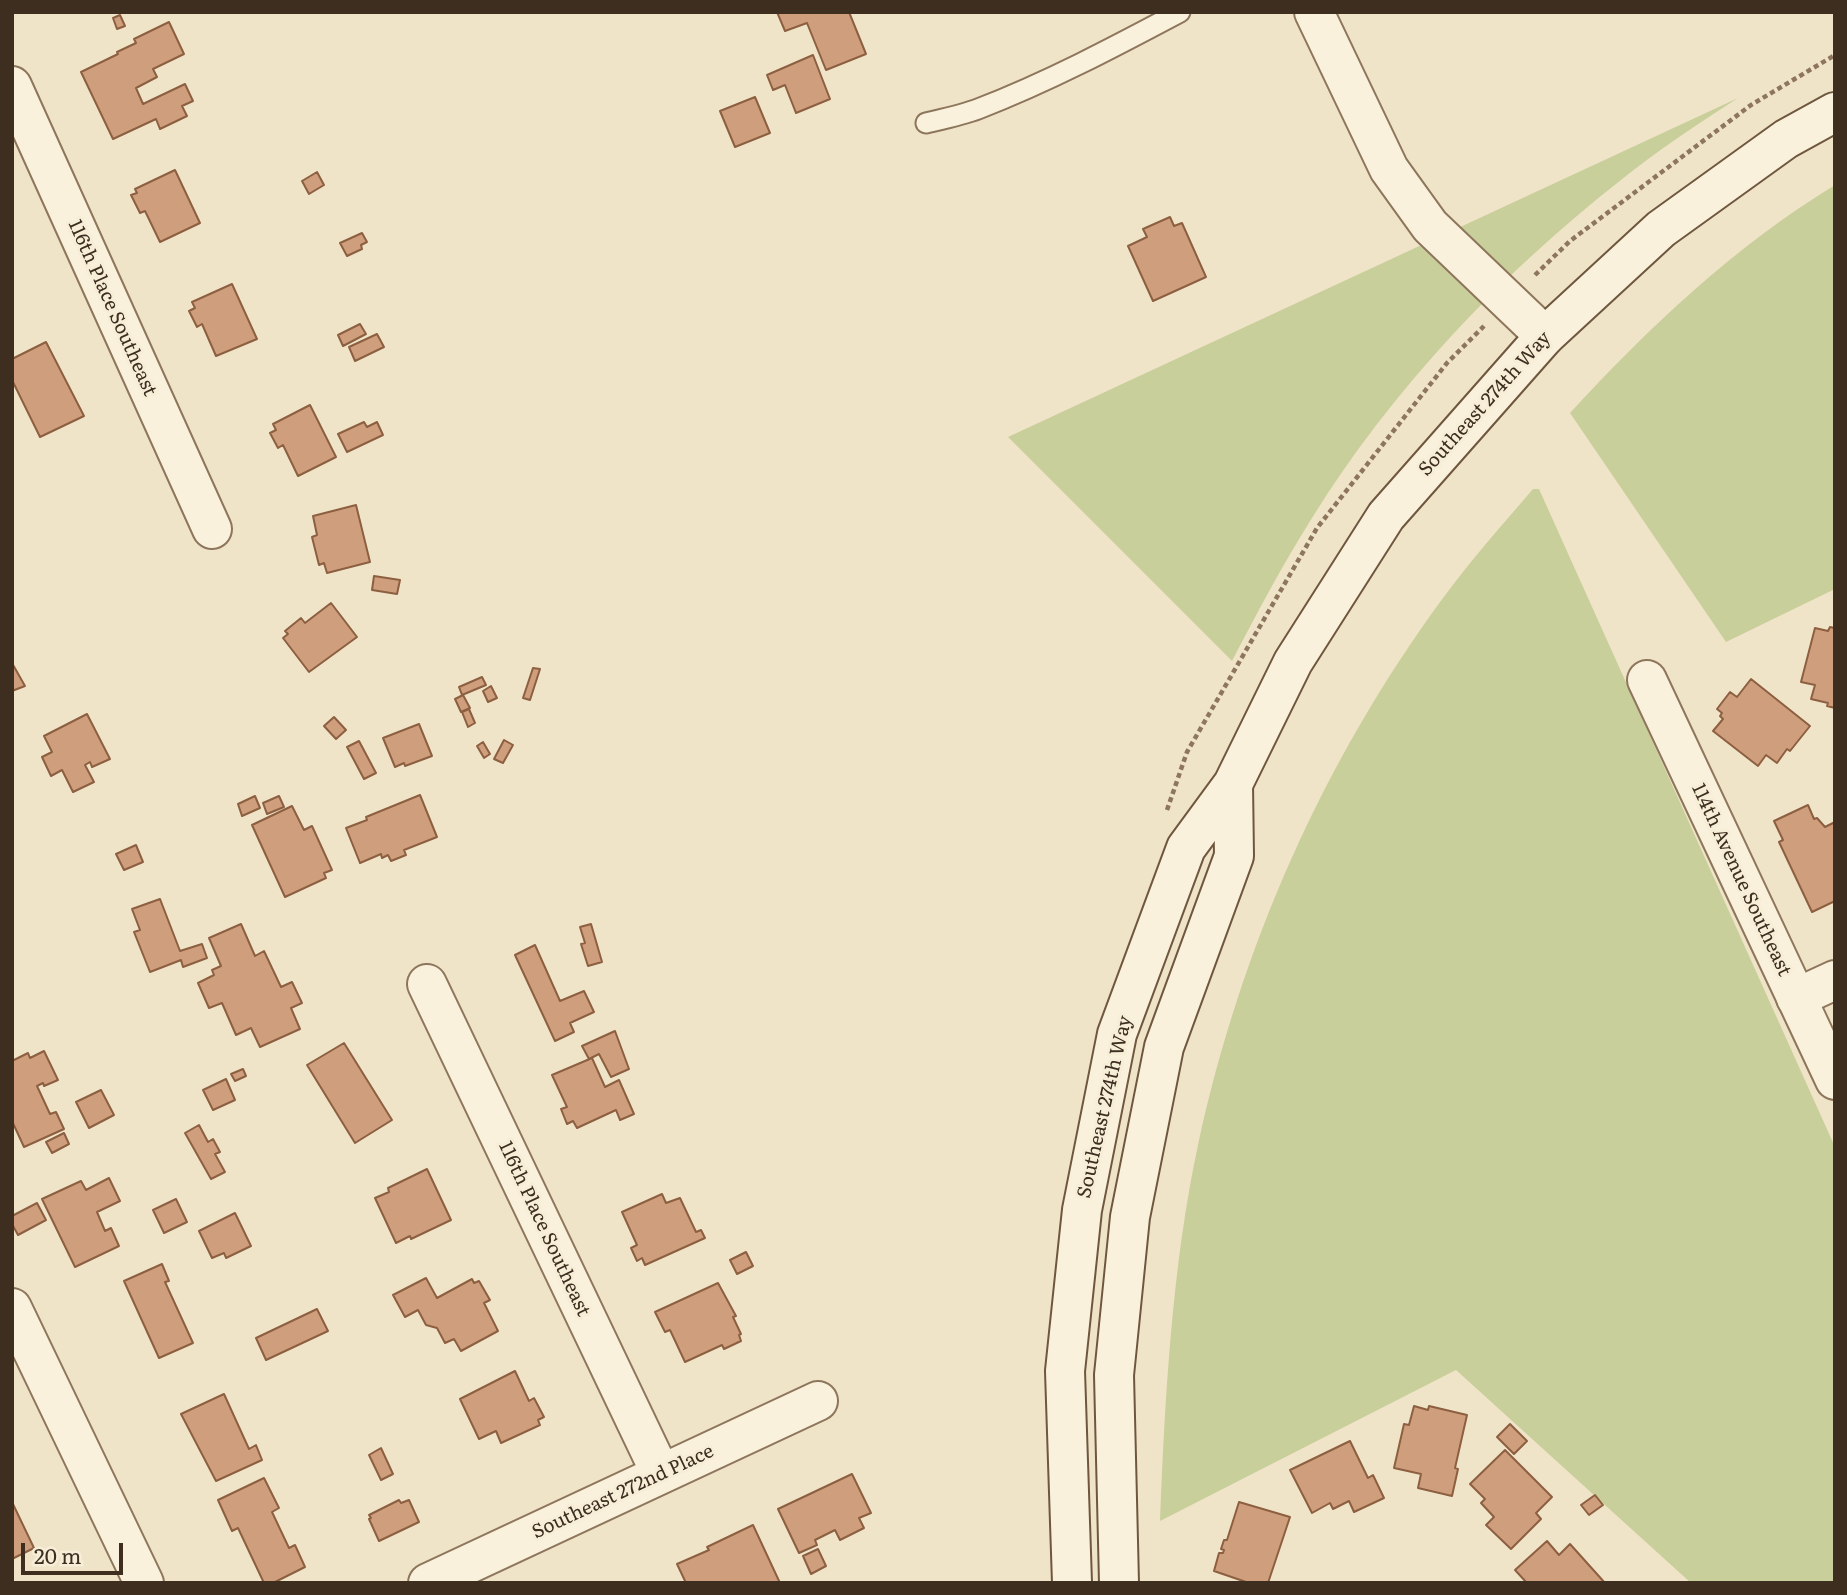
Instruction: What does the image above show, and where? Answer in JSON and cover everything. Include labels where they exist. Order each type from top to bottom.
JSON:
[{"type":"street","points":[[1314,12],[1389,169],[1430,226],[1545,336]]},
{"type":"street","name":"116th Place Southeast","points":[[12,86],[212,529]]},
{"type":"street","name":"Southeast 274th Way","points":[[1072,1583],[1065,1371],[1082,1210],[1117,1034],[1186,848],[1233,784],[1293,662],[1386,516],[1545,336],[1661,229],[1786,139],[1835,111]]},
{"type":"street","name":"114th Avenue Southeast","points":[[1647,680],[1835,1080]]},
{"type":"street","name":"Southeast 274th Way","points":[[1119,1583],[1114,1375],[1130,1217],[1164,1048],[1234,856],[1233,784]]},
{"type":"street","points":[[1796,998],[1835,980]]},
{"type":"street","name":"116th Place Southeast","points":[[427,984],[661,1475]]},
{"type":"street","points":[[12,1308],[144,1583]]},
{"type":"street","name":"Southeast 272nd Place","points":[[428,1583],[818,1401]]},
{"type":"lane","points":[[926,123],[977,110],[1092,59],[1180,12]]},
{"type":"green space","points":[[1738,98],[1649,158],[1577,216],[1533,254],[1452,336],[1414,379],[1344,470],[1291,553],[1232,661],[1008,437]]},
{"type":"green space","points":[[1835,185],[1835,589],[1726,642],[1570,413],[1662,319],[1728,261]]},
{"type":"green space","points":[[1533,489],[1539,489],[1835,1147],[1835,1583],[1691,1583],[1456,1370],[1160,1521],[1171,1332],[1189,1191],[1216,1071],[1263,928],[1324,790],[1360,724],[1443,598]]},
{"type":"building","points":[[777,12],[849,12],[866,54],[826,70],[807,23],[785,31]]},
{"type":"building","points":[[120,15],[125,26],[117,29],[113,18]]},
{"type":"building","points":[[169,22],[184,54],[153,69],[157,77],[136,88],[143,104],[185,84],[193,101],[182,106],[187,116],[160,129],[156,119],[113,139],[81,72],[118,54],[117,52],[136,43],[134,39]]},
{"type":"building","points":[[813,55],[830,99],[796,113],[785,85],[773,90],[767,75]]},
{"type":"building","points":[[755,97],[770,133],[735,147],[720,111]]},
{"type":"building","points":[[175,170],[200,223],[160,242],[145,211],[140,213],[131,195],[137,193],[135,189]]},
{"type":"building","points":[[317,172],[324,185],[309,194],[302,181]]},
{"type":"building","points":[[1170,217],[1174,226],[1182,223],[1206,277],[1153,301],[1128,246],[1147,237],[1143,229]]},
{"type":"building","points":[[362,233],[367,242],[361,245],[362,249],[347,256],[340,243]]},
{"type":"building","points":[[232,284],[257,339],[216,356],[202,324],[197,327],[189,311],[195,308],[192,302]]},
{"type":"building","points":[[360,324],[366,334],[343,346],[338,335]]},
{"type":"building","points":[[377,334],[384,347],[355,361],[349,347]]},
{"type":"building","points":[[46,342],[84,416],[40,437],[12,380],[12,359]]},
{"type":"building","points":[[310,405],[336,457],[298,476],[283,445],[278,448],[270,433],[276,430],[273,424]]},
{"type":"building","points":[[364,422],[367,427],[377,422],[383,435],[347,452],[338,434]]},
{"type":"building","points":[[356,505],[370,562],[327,573],[324,563],[319,565],[312,537],[317,535],[313,516]]},
{"type":"building","points":[[374,576],[400,580],[397,594],[372,590]]},
{"type":"building","points":[[331,603],[357,637],[309,672],[283,638],[288,634],[285,631],[301,618],[305,623]]},
{"type":"building","points":[[1835,624],[1835,708],[1827,706],[1828,703],[1811,699],[1815,685],[1801,682],[1815,628],[1828,631],[1830,627],[1834,628]]},
{"type":"building","points":[[12,663],[25,686],[12,691]]},
{"type":"building","points":[[533,668],[540,669],[530,700],[523,698]]},
{"type":"building","points":[[482,677],[486,685],[462,695],[459,687]]},
{"type":"building","points":[[1751,679],[1810,726],[1777,763],[1766,755],[1758,766],[1713,731],[1723,719],[1720,716],[1722,713],[1717,709],[1730,692],[1737,697]]},
{"type":"building","points":[[491,686],[497,698],[488,702],[483,691]]},
{"type":"building","points":[[463,695],[470,708],[461,712],[455,699]]},
{"type":"building","points":[[469,709],[475,723],[468,727],[462,712]]},
{"type":"building","points":[[87,714],[110,759],[92,767],[90,762],[85,765],[94,782],[73,792],[62,770],[51,776],[42,757],[52,752],[44,736]]},
{"type":"building","points":[[334,717],[346,730],[336,739],[324,726]]},
{"type":"building","points":[[419,724],[432,756],[395,767],[383,738]]},
{"type":"building","points":[[504,740],[513,745],[503,763],[494,759]]},
{"type":"building","points":[[359,741],[376,773],[364,779],[347,747]]},
{"type":"building","points":[[483,742],[490,754],[484,758],[477,746]]},
{"type":"building","points":[[420,795],[437,837],[404,850],[406,855],[391,861],[388,855],[382,858],[381,854],[360,863],[346,828]]},
{"type":"building","points":[[255,796],[260,808],[242,816],[238,804]]},
{"type":"building","points":[[279,796],[284,807],[267,814],[263,803]]},
{"type":"building","points":[[1808,805],[1814,819],[1817,818],[1825,827],[1835,822],[1835,901],[1812,912],[1779,842],[1783,840],[1774,821]]},
{"type":"building","points":[[292,806],[304,830],[312,826],[332,870],[324,873],[326,878],[285,897],[252,825]]},
{"type":"building","points":[[136,845],[143,862],[124,870],[116,854]]},
{"type":"building","points":[[160,899],[180,951],[202,944],[207,958],[183,967],[181,960],[150,972],[134,932],[140,930],[132,909]]},
{"type":"building","points":[[241,924],[255,956],[264,951],[281,987],[292,982],[302,1003],[291,1008],[300,1029],[260,1047],[251,1028],[236,1035],[222,1003],[209,1008],[198,983],[214,975],[212,970],[221,966],[209,938]]},
{"type":"building","points":[[591,924],[602,962],[588,966],[581,944],[585,943],[580,927]]},
{"type":"building","points":[[535,945],[560,1001],[584,991],[594,1012],[570,1023],[574,1032],[555,1041],[515,955]]},
{"type":"building","points":[[615,1031],[629,1069],[611,1077],[599,1054],[589,1059],[582,1046]]},
{"type":"building","points":[[344,1043],[392,1120],[355,1143],[307,1065]]},
{"type":"building","points":[[44,1051],[58,1080],[37,1086],[50,1114],[56,1112],[64,1129],[24,1147],[12,1121],[12,1061],[28,1053],[30,1058]]},
{"type":"building","points":[[592,1058],[605,1087],[619,1080],[634,1114],[620,1120],[616,1110],[577,1128],[573,1121],[567,1124],[561,1109],[567,1107],[552,1075]]},
{"type":"building","points":[[243,1069],[246,1076],[235,1081],[231,1074]]},
{"type":"building","points":[[226,1079],[235,1100],[213,1110],[203,1090]]},
{"type":"building","points":[[101,1090],[114,1115],[89,1128],[76,1102]]},
{"type":"building","points":[[199,1125],[208,1142],[213,1139],[220,1152],[215,1154],[225,1172],[211,1179],[185,1133]]},
{"type":"building","points":[[64,1133],[69,1144],[52,1153],[46,1142]]},
{"type":"building","points":[[427,1169],[451,1220],[396,1243],[375,1198],[389,1192],[388,1188]]},
{"type":"building","points":[[109,1178],[120,1201],[97,1212],[105,1231],[111,1228],[119,1246],[75,1267],[42,1199],[81,1181],[86,1190]]},
{"type":"building","points":[[662,1194],[666,1203],[680,1198],[696,1232],[701,1230],[705,1238],[645,1265],[642,1258],[637,1261],[631,1248],[637,1245],[622,1212]]},
{"type":"building","points":[[176,1199],[187,1222],[164,1233],[153,1210]]},
{"type":"building","points":[[37,1203],[46,1220],[18,1235],[12,1224],[12,1216]]},
{"type":"building","points":[[235,1213],[251,1246],[226,1258],[224,1253],[212,1258],[199,1231]]},
{"type":"building","points":[[746,1252],[753,1266],[737,1274],[730,1260]]},
{"type":"building","points":[[162,1264],[169,1281],[165,1282],[193,1343],[159,1358],[124,1281]]},
{"type":"building","points":[[426,1278],[437,1298],[472,1279],[474,1283],[479,1281],[490,1300],[484,1303],[498,1331],[461,1351],[454,1339],[445,1343],[437,1328],[426,1325],[418,1310],[405,1317],[393,1295]]},
{"type":"building","points":[[718,1283],[736,1316],[733,1317],[741,1334],[741,1341],[724,1349],[722,1345],[685,1362],[670,1330],[665,1332],[655,1312]]},
{"type":"building","points":[[317,1309],[328,1331],[266,1360],[256,1338]]},
{"type":"building","points":[[515,1371],[529,1401],[534,1398],[544,1417],[538,1420],[540,1425],[501,1443],[496,1431],[479,1439],[460,1399]]},
{"type":"building","points":[[224,1394],[249,1449],[256,1445],[262,1460],[216,1481],[181,1414]]},
{"type":"building","points":[[1414,1406],[1428,1410],[1429,1406],[1467,1415],[1455,1468],[1458,1469],[1452,1496],[1418,1488],[1421,1474],[1394,1468],[1404,1424],[1409,1425]]},
{"type":"building","points":[[1510,1424],[1527,1441],[1514,1454],[1497,1437]]},
{"type":"building","points":[[1350,1441],[1368,1478],[1373,1475],[1384,1498],[1354,1512],[1349,1501],[1333,1509],[1330,1503],[1312,1513],[1290,1470]]},
{"type":"building","points":[[381,1448],[393,1474],[381,1480],[369,1455]]},
{"type":"building","points":[[1505,1450],[1552,1497],[1536,1513],[1541,1519],[1511,1549],[1486,1525],[1494,1517],[1481,1503],[1485,1499],[1470,1484]]},
{"type":"building","points":[[852,1474],[871,1513],[859,1518],[864,1528],[840,1540],[835,1530],[815,1540],[817,1545],[799,1553],[778,1509]]},
{"type":"building","points":[[264,1478],[279,1508],[272,1512],[289,1548],[295,1545],[305,1567],[273,1583],[264,1583],[238,1528],[232,1531],[218,1500]]},
{"type":"building","points":[[1595,1495],[1603,1505],[1589,1515],[1581,1505]]},
{"type":"building","points":[[399,1500],[401,1503],[409,1500],[419,1522],[379,1541],[369,1515]]},
{"type":"building","points":[[12,1502],[34,1548],[12,1559]]},
{"type":"building","points":[[1239,1502],[1290,1517],[1268,1583],[1249,1583],[1214,1571],[1219,1553],[1223,1553],[1224,1550],[1221,1549],[1224,1540],[1227,1540]]},
{"type":"building","points":[[753,1525],[780,1583],[686,1583],[677,1564],[709,1550],[707,1547]]},
{"type":"building","points":[[1547,1541],[1559,1555],[1570,1544],[1605,1583],[1527,1583],[1515,1570]]},
{"type":"building","points":[[818,1549],[826,1566],[811,1574],[803,1556]]}]
